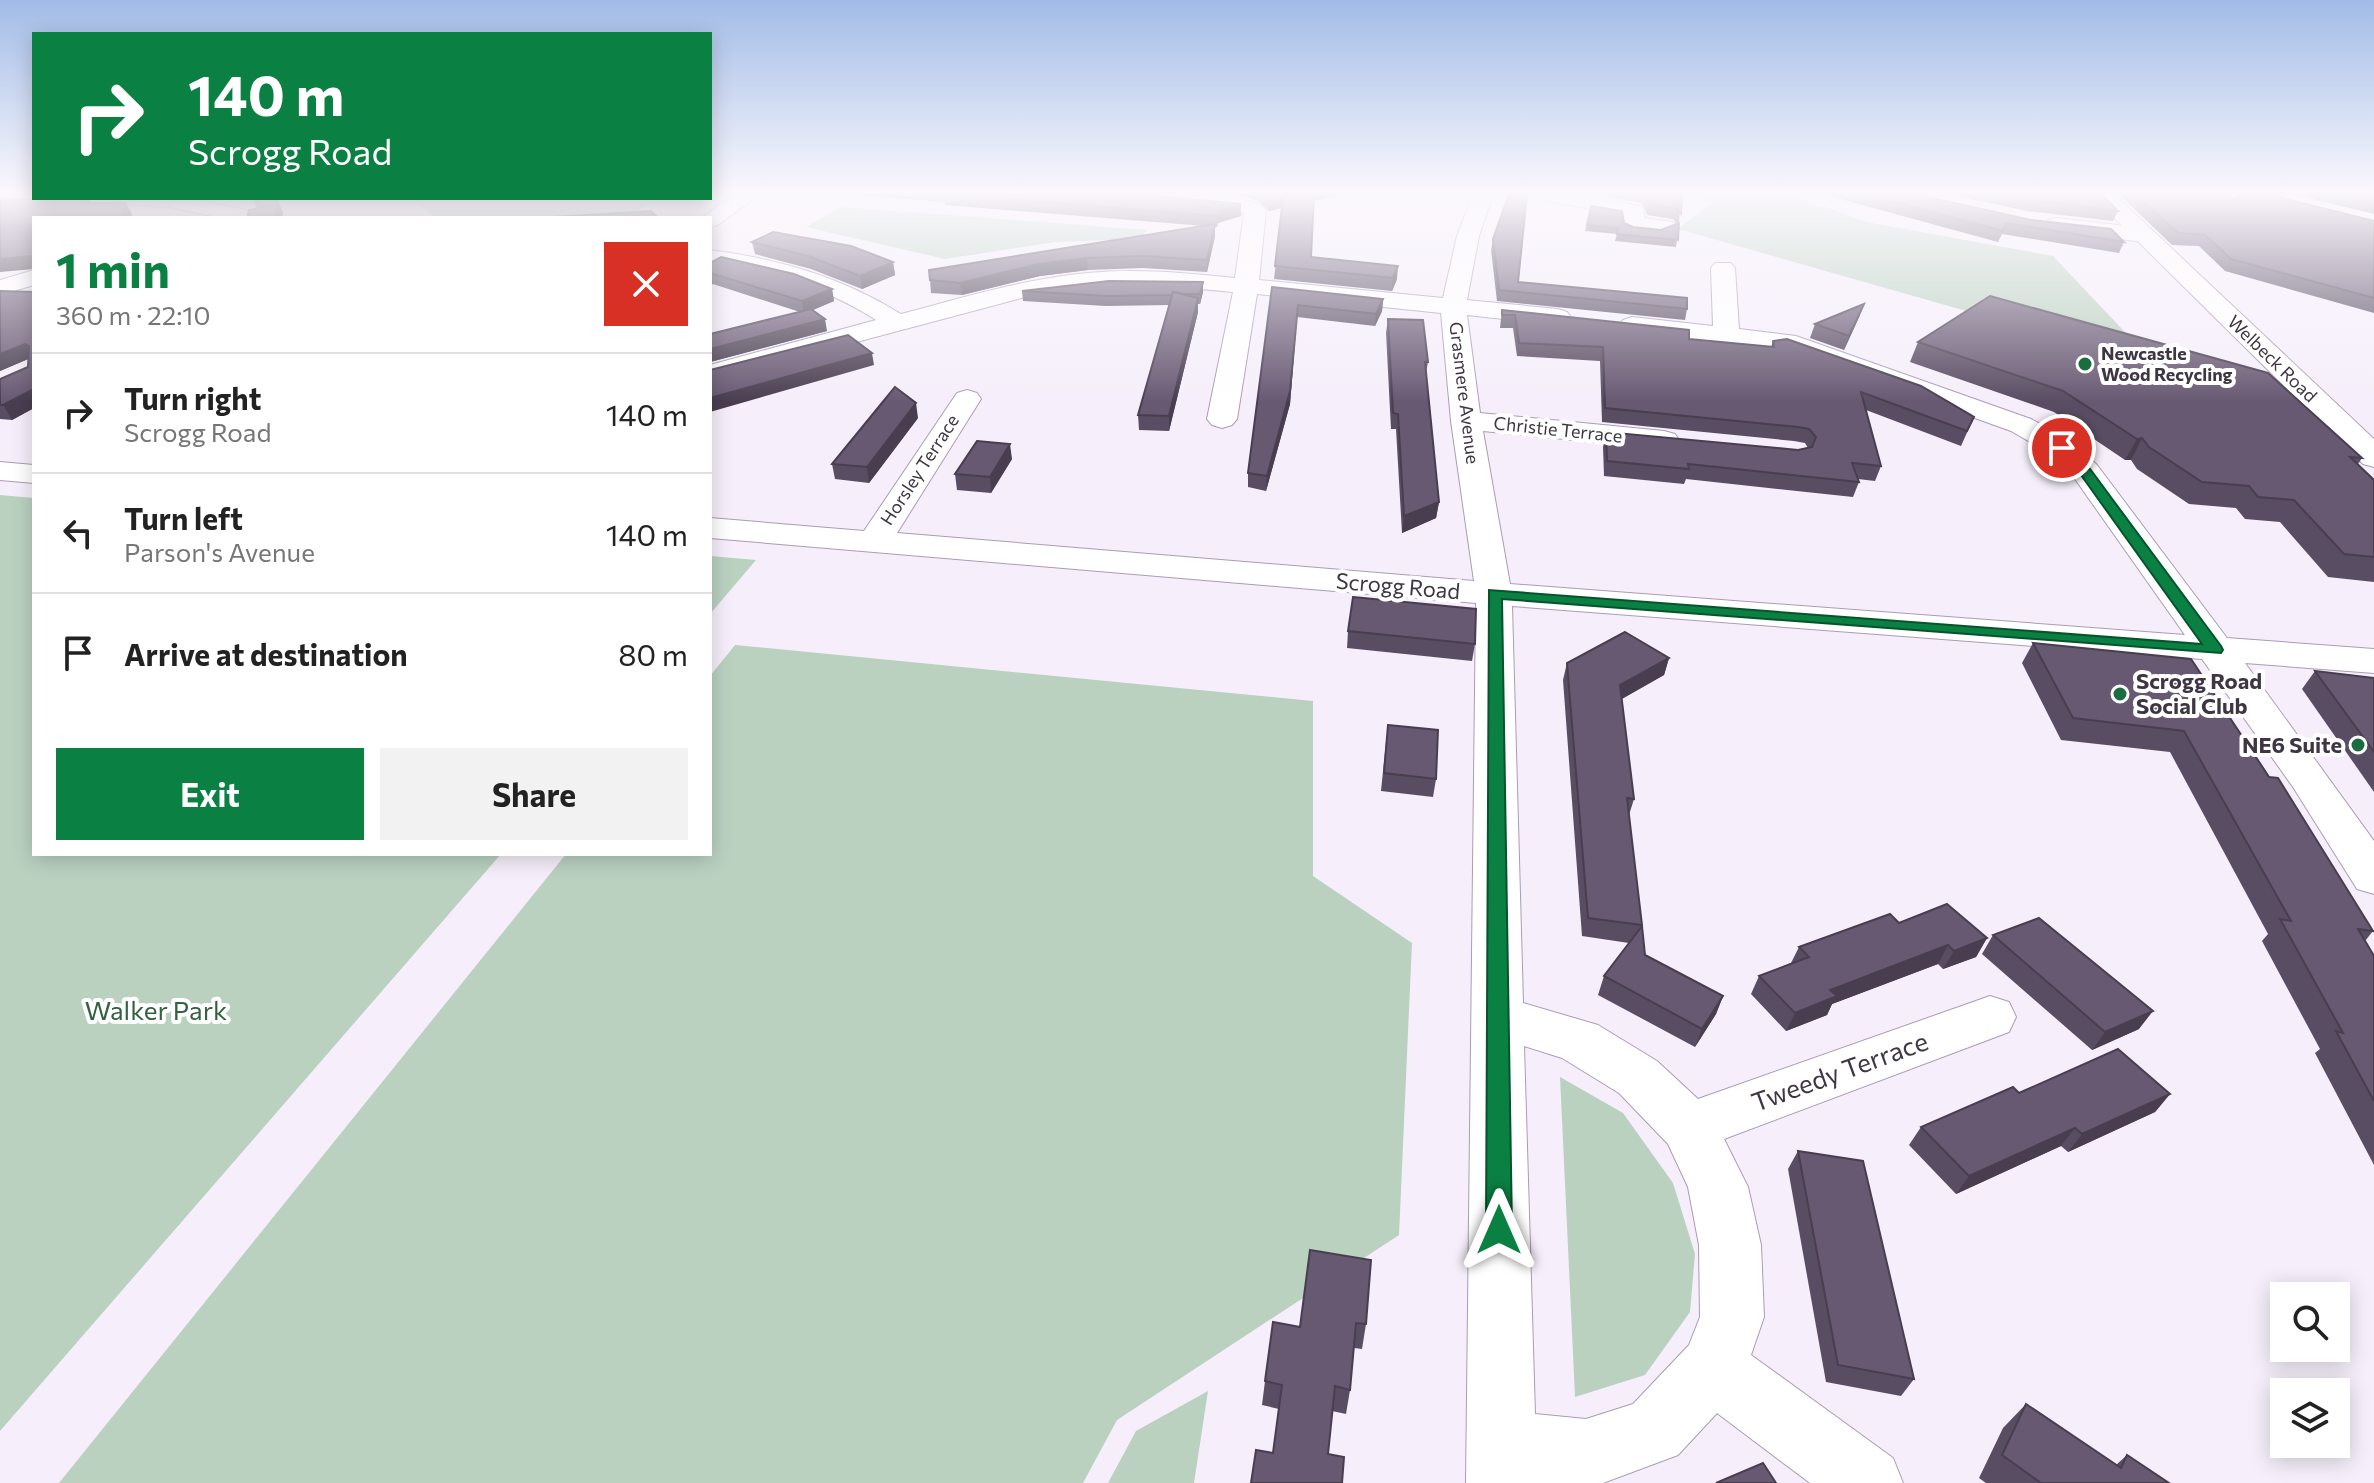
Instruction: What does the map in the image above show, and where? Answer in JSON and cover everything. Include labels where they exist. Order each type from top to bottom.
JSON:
[{"type":"main road","name":"Welbeck Road","points":[[2173,263],[2374,457]]},
{"type":"street","points":[[758,263],[801,273],[868,302],[898,323]]},
{"type":"street","points":[[1222,419],[1249,263]]},
{"type":"street","name":"Grasmere Avenue","points":[[1462,263],[1453,307],[1466,421],[1494,594],[1501,1464]]},
{"type":"street","points":[[1723,268],[1726,334]]},
{"type":"street","points":[[0,288],[32,278]]},
{"type":"street","points":[[712,372],[1033,288],[1088,280],[1167,278],[1246,285],[1787,342],[2021,425],[2062,448],[2086,472],[2308,777],[2374,877]]},
{"type":"street","name":"Horsley Terrace","points":[[874,542],[967,399]]},
{"type":"street","name":"Christie Terrace","points":[[1466,421],[1699,444]]},
{"type":"street","points":[[0,471],[32,474]]},
{"type":"street","name":"Scrogg Road","points":[[712,528],[1494,594],[2374,661]]},
{"type":"street","points":[[1497,1016],[1579,1041],[1638,1077],[1689,1127],[1718,1187],[1730,1245],[1732,1317],[1713,1368],[1654,1431],[1586,1454],[1501,1464]]},
{"type":"street","name":"Tweedy Terrace","points":[[1689,1127],[1990,1017]]},
{"type":"street","points":[[1713,1368],[1868,1483]]},
{"type":"green space","points":[[1798,263],[2060,263],[2156,365]]},
{"type":"green space","name":"Walker Park","points":[[0,495],[32,498],[32,856],[499,856],[0,1431]]},
{"type":"green space","points":[[712,556],[756,560],[712,612]]},
{"type":"green space","points":[[735,645],[1313,701],[1313,876],[1412,943],[1399,1235],[1117,1420],[1083,1483],[59,1483],[564,856],[712,856],[712,674]]},
{"type":"green space","points":[[1560,1077],[1623,1113],[1673,1183],[1695,1254],[1690,1312],[1645,1375],[1575,1397]]},
{"type":"green space","points":[[1208,1391],[1194,1483],[1108,1483],[1136,1431]]},
{"type":"building","points":[[712,263],[748,263],[794,274],[832,289],[802,301],[712,274]]},
{"type":"building","points":[[827,263],[890,263],[860,276]]},
{"type":"building","points":[[971,263],[1045,263],[960,283],[930,280],[929,270]]},
{"type":"building","points":[[1275,263],[1371,263],[1398,266],[1393,278],[1275,266]]},
{"type":"building","points":[[1496,263],[1520,263],[1518,282],[1687,298],[1687,309],[1499,290]]},
{"type":"building","points":[[2246,263],[2374,263],[2374,298]]},
{"type":"building","points":[[1109,281],[1203,282],[1200,294],[1173,292],[1172,295],[1106,296],[1022,291]]},
{"type":"building","points":[[1272,287],[1383,299],[1376,314],[1298,305],[1290,391],[1267,476],[1248,473]]},
{"type":"building","points":[[0,291],[32,292],[32,390],[3,405],[0,405],[0,379],[28,367],[29,346],[25,344],[0,354]]},
{"type":"building","points":[[1173,292],[1198,298],[1169,416],[1138,415]]},
{"type":"building","points":[[1990,296],[2268,373],[2362,458],[2350,457],[2374,480],[2374,557],[2344,554],[2294,500],[2258,497],[2249,486],[2202,482],[2149,447],[2142,438],[2137,439],[2063,391],[1918,342]]},
{"type":"building","points":[[1864,304],[1849,336],[1815,324]]},
{"type":"building","points":[[811,309],[825,319],[712,348],[712,334]]},
{"type":"building","points":[[1502,310],[1689,330],[1689,339],[1774,347],[1773,341],[1787,339],[1921,386],[1974,417],[1967,431],[1861,392],[1881,466],[1852,463],[1859,482],[1688,464],[1689,469],[1607,461],[1606,432],[1798,450],[1812,447],[1816,437],[1809,429],[1798,427],[1605,408],[1603,347],[1519,343],[1515,315],[1502,315]]},
{"type":"building","points":[[1388,319],[1423,320],[1428,362],[1425,362],[1439,502],[1404,516],[1398,414],[1393,413]]},
{"type":"building","points":[[848,335],[872,353],[712,397],[712,369]]},
{"type":"building","points":[[895,387],[916,403],[867,467],[832,464]]},
{"type":"building","points":[[977,441],[1010,444],[990,477],[955,474]]},
{"type":"building","points":[[1353,597],[1476,609],[1475,644],[1348,631]]},
{"type":"building","points":[[1625,632],[1669,658],[1620,685],[1634,799],[1627,798],[1642,925],[1588,918],[1567,663]]},
{"type":"building","points":[[2033,643],[2191,659],[2269,777],[2278,778],[2373,931],[2358,929],[2374,956],[2374,1101],[2336,1031],[2343,1033],[2280,919],[2291,921],[2184,731],[2073,718]]},
{"type":"building","points":[[2315,671],[2374,678],[2374,752]]},
{"type":"building","points":[[1388,725],[1438,730],[1436,779],[1384,773]]},
{"type":"building","points":[[1947,904],[1987,938],[1954,951],[1948,945],[1830,990],[1837,996],[1795,1013],[1759,976],[1809,957],[1799,947],[1890,914],[1899,923]]},
{"type":"building","points":[[2039,918],[2153,1011],[2105,1032],[1993,935]]},
{"type":"building","points":[[1642,926],[1645,955],[1723,996],[1702,1029],[1604,976]]},
{"type":"building","points":[[2118,1049],[2170,1094],[2082,1134],[2075,1128],[1969,1176],[1921,1127],[2013,1087],[2019,1093]]},
{"type":"building","points":[[1798,1151],[1863,1161],[1914,1379],[1838,1365]]},
{"type":"building","points":[[1310,1250],[1371,1260],[1366,1324],[1356,1323],[1350,1390],[1335,1386],[1328,1454],[1344,1457],[1342,1483],[1251,1483],[1256,1450],[1273,1453],[1282,1385],[1265,1381],[1273,1322],[1300,1327]]},
{"type":"building","points":[[2026,1404],[2121,1468],[2127,1455],[2169,1483],[2041,1483],[2002,1455]]},
{"type":"building","points":[[1763,1463],[1776,1483],[1716,1483]]},
{"type":"place","name":"Newcastle Wood Recycling","points":[[2085,364]]},
{"type":"place","name":"Scrogg Road Social Club","points":[[2120,694]]},
{"type":"place","name":"NE6 Suite","points":[[2358,745]]},
{"type":"route","points":[[1499,1230],[1494,594],[2215,650],[2086,472],[2062,448]]}]
